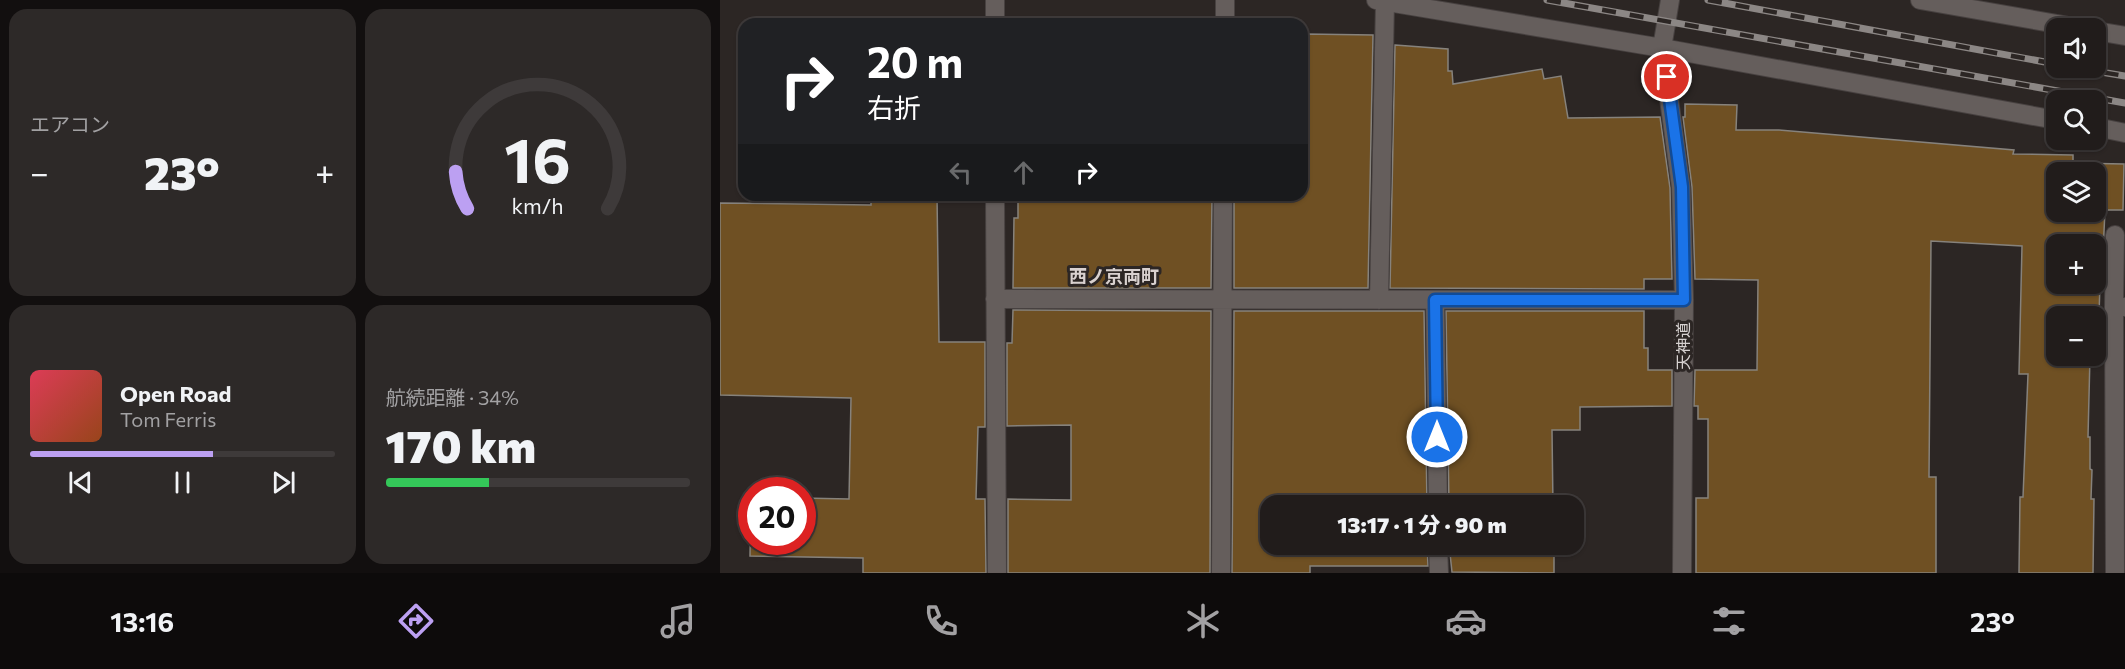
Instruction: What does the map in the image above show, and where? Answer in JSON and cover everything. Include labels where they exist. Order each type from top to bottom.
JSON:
[{"type":"street","points":[[994,0],[995,18]]},
{"type":"street","points":[[1225,0],[1225,18]]},
{"type":"street","name":"天神道","points":[[1670,0],[1662,48],[1682,187],[1684,300],[1682,573]]},
{"type":"street","points":[[1920,0],[1979,5],[2046,20]]},
{"type":"street","points":[[1379,300],[1381,1],[1662,48],[2046,118]]},
{"type":"street","points":[[2106,33],[2125,36]]},
{"type":"street","points":[[2106,130],[2125,133]]},
{"type":"street","points":[[995,201],[997,573]]},
{"type":"street","points":[[1221,573],[1223,201]]},
{"type":"street","points":[[2115,235],[2120,307],[2115,573]]},
{"type":"street","points":[[996,299],[1684,300]]},
{"type":"street","points":[[1435,300],[1438,495]]},
{"type":"street","points":[[1438,555],[1439,573]]},
{"type":"building","points":[[1308,34],[1373,35],[1368,288],[1234,288],[1234,201],[1308,201]]},
{"type":"building","points":[[1395,45],[1448,49],[1448,71],[1452,71],[1453,84],[1542,69],[1544,79],[1561,76],[1568,118],[1660,117],[1670,188],[1672,279],[1644,279],[1644,289],[1390,288]]},
{"type":"building","points":[[1685,104],[1737,105],[1736,130],[1779,130],[2014,150],[2013,154],[2073,155],[2073,162],[2046,162],[2046,222],[2104,222],[2104,234],[2046,234],[2046,294],[2100,294],[2099,306],[2046,306],[2046,366],[2090,366],[2088,437],[2090,437],[2090,469],[2092,470],[2091,499],[2094,499],[2093,573],[2019,573],[2020,497],[2023,497],[2028,374],[2019,374],[2022,246],[1931,241],[1929,477],[1936,477],[1936,573],[1696,573],[1696,498],[1708,498],[1708,419],[1698,419],[1698,406],[1694,406],[1695,370],[1757,370],[1758,280],[1695,279],[1692,187],[1683,117],[1685,117]]},
{"type":"building","points":[[2106,164],[2124,164],[2123,210],[2106,210]]},
{"type":"building","points":[[871,201],[937,201],[939,342],[985,342],[985,427],[978,427],[976,499],[985,499],[986,573],[863,573],[863,558],[750,556],[816,555],[816,498],[849,499],[851,398],[720,395],[720,203],[871,205]]},
{"type":"building","points":[[1018,201],[1212,201],[1211,288],[1013,288],[1014,218],[1018,218]]},
{"type":"building","points":[[1013,310],[1211,311],[1210,573],[1008,573],[1008,499],[1071,500],[1071,425],[1007,426],[1007,343],[1012,343]]},
{"type":"building","points":[[1234,311],[1424,311],[1427,495],[1260,495],[1260,555],[1428,555],[1428,566],[1310,566],[1310,573],[1232,573]]},
{"type":"building","points":[[1446,311],[1644,311],[1644,348],[1648,348],[1648,370],[1672,370],[1672,406],[1580,407],[1580,430],[1552,430],[1553,495],[1449,495]]},
{"type":"building","points":[[1450,555],[1554,555],[1554,573],[1452,572]]},
{"type":"railway","points":[[1547,0],[2125,103]]},
{"type":"railway","points":[[1708,0],[2046,62]]},
{"type":"railway","points":[[2106,73],[2125,76]]},
{"type":"district","name":"西ノ京両町","points":[[1114,277]]},
{"type":"route","points":[[1437,437],[1435,300],[1684,300],[1682,187],[1667,77]]}]
